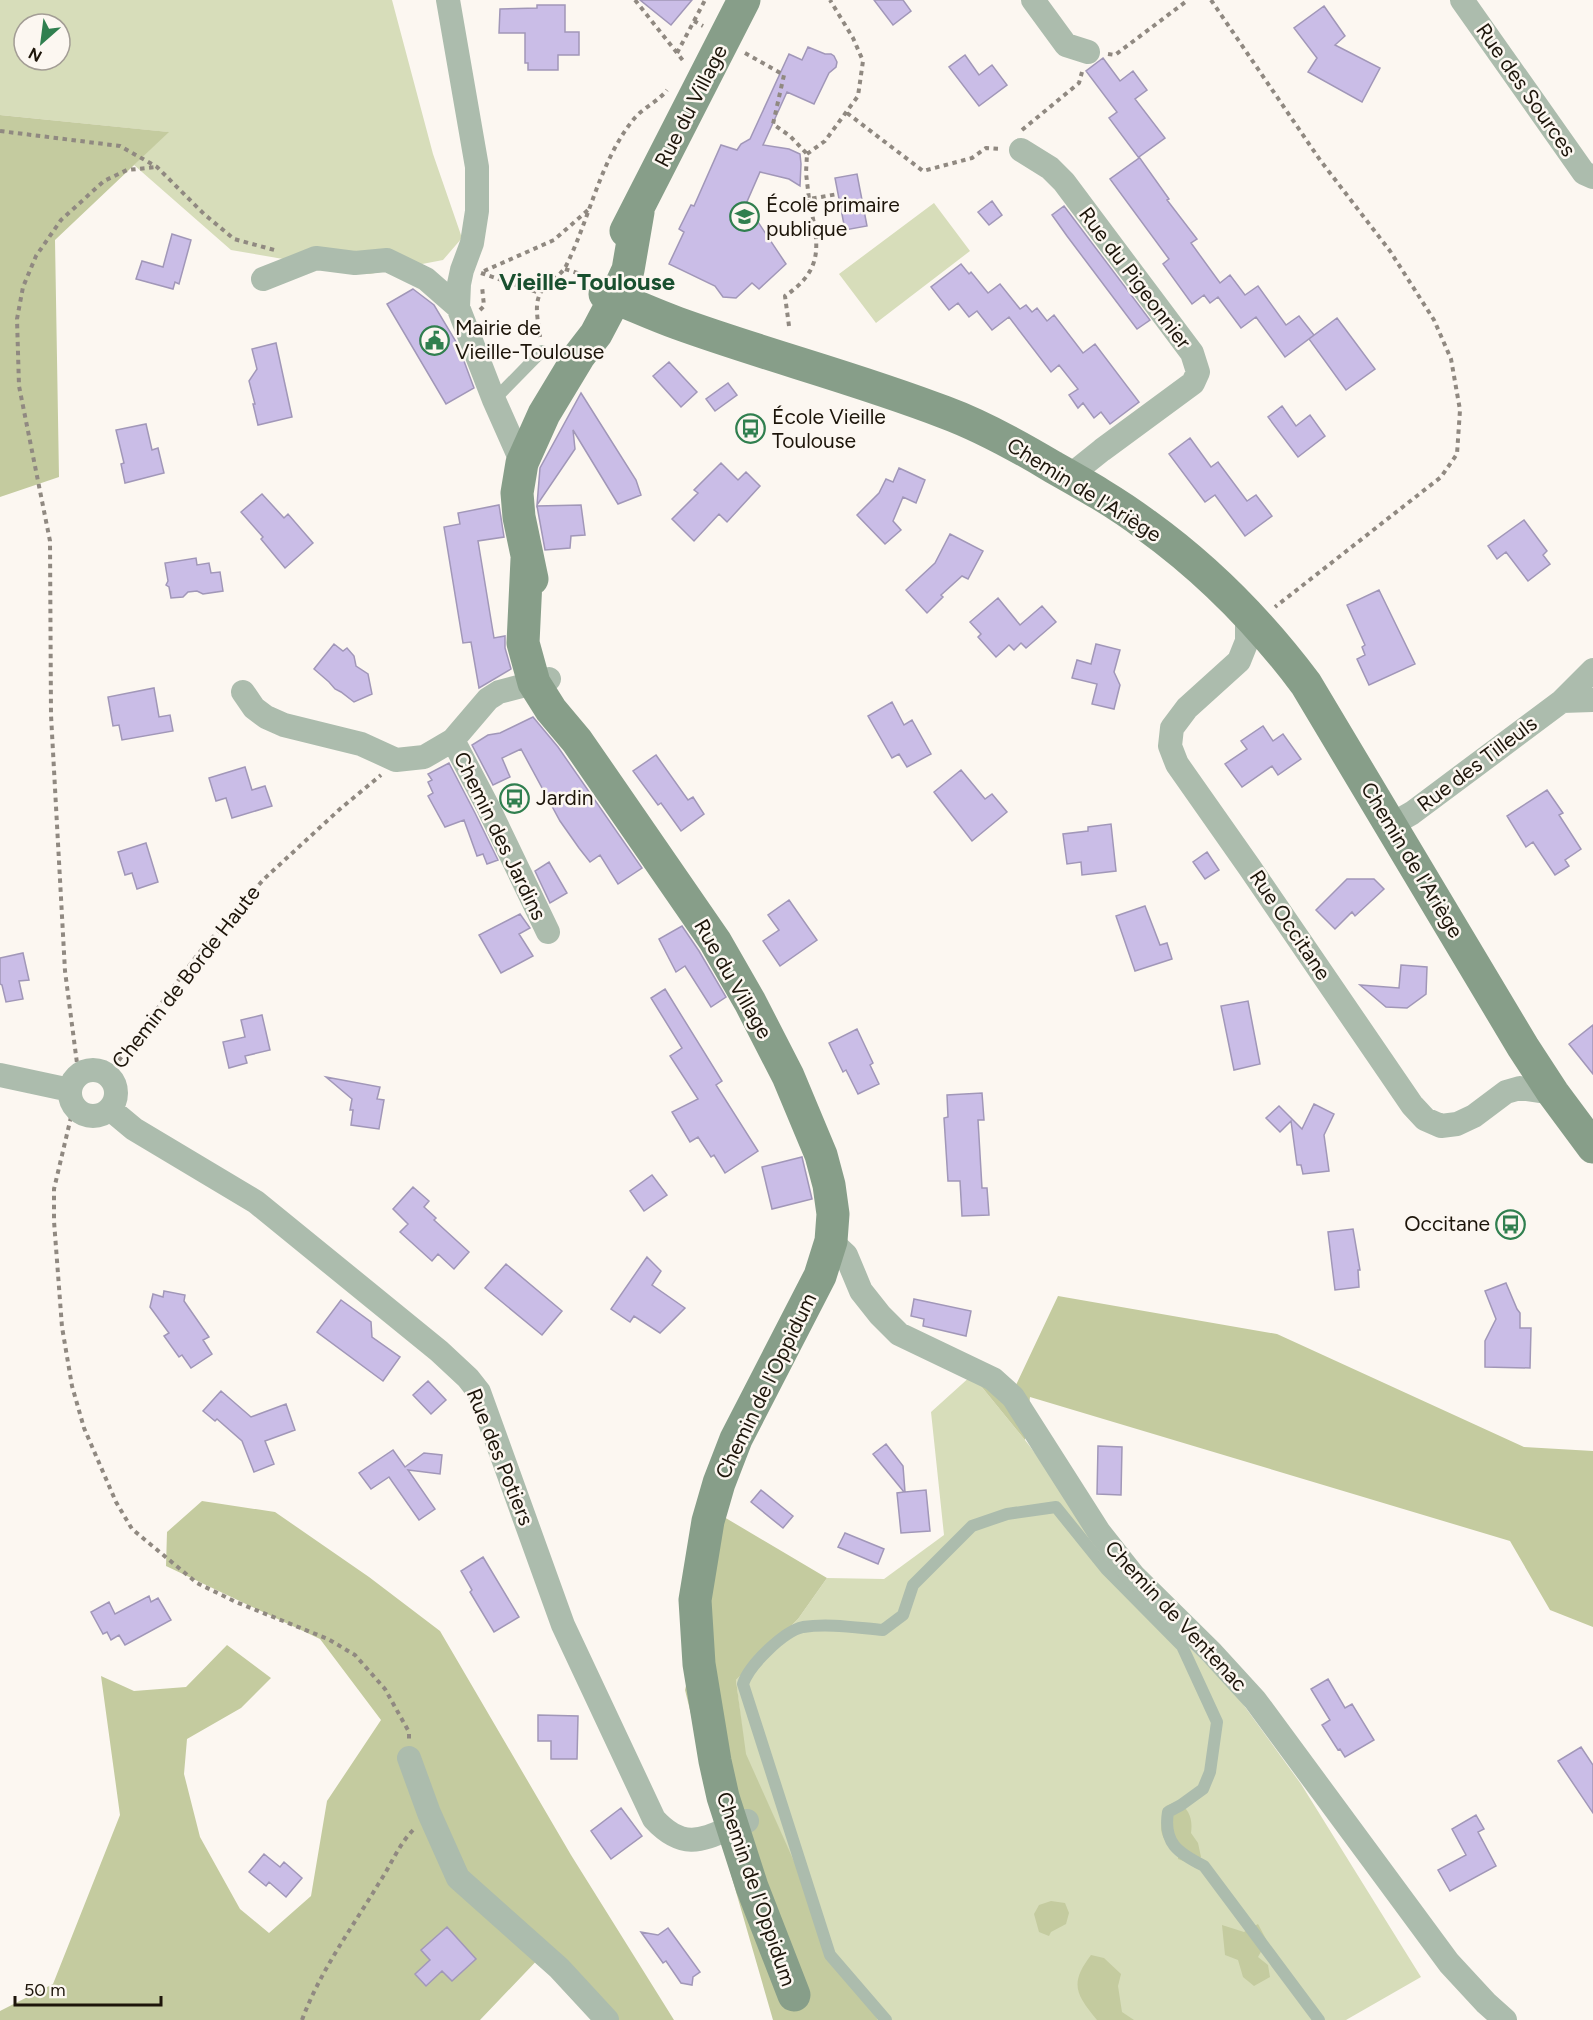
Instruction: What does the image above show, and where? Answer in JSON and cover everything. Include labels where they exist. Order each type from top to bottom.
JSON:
[{"type":"street","points":[[448,0],[477,167],[477,210],[472,243],[459,284],[458,307],[494,400],[522,463]]},
{"type":"street","name":"Rue du Village","points":[[744,0],[714,34],[674,137],[638,212],[628,270],[610,296],[596,334],[579,356],[544,414],[522,463],[517,493],[527,559],[537,596],[543,647],[542,681],[560,706],[577,741],[715,941],[750,1002],[788,1076],[821,1155],[829,1185],[833,1214],[831,1241]]},
{"type":"street","points":[[1033,0],[1066,45],[1088,52]]},
{"type":"street","name":"Rue des Sources","points":[[1462,0],[1584,173],[1593,177]]},
{"type":"street","name":"Rue du Pigeonnier","points":[[1021,150],[1050,168],[1064,182],[1192,353],[1198,372],[1193,383],[1102,450],[1077,470],[1072,478]]},
{"type":"street","points":[[263,279],[316,258],[355,263],[387,260],[426,279],[458,307]]},
{"type":"street","name":"Chemin de l'Ariège","points":[[610,296],[678,324],[945,412],[990,432],[1072,478],[1146,525],[1195,564],[1253,619],[1284,654],[1306,684],[1523,1047],[1553,1093],[1593,1147]]},
{"type":"street","points":[[1239,660],[1253,619]]},
{"type":"street","points":[[1239,660],[1257,654],[1284,654]]},
{"type":"street","name":"Rue Occitane","points":[[1239,660],[1186,708],[1172,728],[1170,746],[1178,764],[1412,1105],[1425,1119],[1441,1126],[1457,1124],[1474,1116],[1506,1092],[1519,1064],[1523,1047]]},
{"type":"street","name":"Rue des Tilleuls","points":[[1391,825],[1412,813],[1562,700],[1593,670]]},
{"type":"street","points":[[243,692],[254,708],[266,717],[284,724],[361,744],[396,760],[424,757],[453,740],[488,699],[499,692],[542,681]]},
{"type":"street","points":[[1562,700],[1593,700]]},
{"type":"street","name":"Chemin des Jardins","points":[[453,740],[548,932]]},
{"type":"street","points":[[88,1070],[99,1070],[108,1075],[117,1092],[110,1110],[94,1116],[85,1114],[75,1091],[88,1070]]},
{"type":"street","points":[[0,1076],[75,1091]]},
{"type":"street","points":[[1506,1092],[1520,1088],[1553,1093]]},
{"type":"street","name":"Rue des Potiers","points":[[110,1110],[134,1129],[256,1202],[440,1351],[468,1378],[479,1392],[483,1402],[563,1625],[654,1819],[666,1832],[679,1839],[692,1840],[707,1839],[739,1824]]},
{"type":"street","name":"Chemin de l'Oppidum","points":[[796,2008],[788,1955],[739,1824],[724,1750],[708,1711],[699,1664],[695,1600],[708,1521],[719,1483],[736,1439],[820,1276],[831,1241]]},
{"type":"street","name":"Chemin de Ventenac","points":[[831,1241],[846,1255],[861,1290],[880,1315],[899,1334],[993,1378],[1013,1397],[1099,1532],[1133,1575],[1212,1653],[1255,1700],[1449,1963],[1505,2020]]},
{"type":"street","points":[[409,1758],[429,1814],[458,1878],[559,1968],[607,2020]]},
{"type":"lane","points":[[494,400],[542,351]]},
{"type":"lane","points":[[886,2020],[830,1955],[743,1684],[746,1674],[759,1658],[801,1628],[841,1626],[884,1630],[903,1615],[913,1585],[972,1526],[1007,1514],[1056,1507],[1106,1569],[1182,1646],[1217,1722],[1210,1772],[1203,1789],[1168,1812],[1165,1828],[1171,1842],[1188,1858],[1204,1866],[1319,2020]]},
{"type":"path","points":[[635,0],[687,67]]},
{"type":"path","points":[[677,53],[705,0]]},
{"type":"path","points":[[807,154],[825,141],[858,96],[863,62],[853,38],[830,0]]},
{"type":"path","points":[[1115,55],[1188,0]]},
{"type":"path","points":[[1211,0],[1320,160],[1412,282],[1434,320],[1451,359],[1460,410],[1457,454],[1441,477],[1275,607],[1253,619]]},
{"type":"path","points":[[694,21],[784,75],[773,124],[790,136],[807,154],[806,173],[809,199],[818,248],[814,267],[800,286],[785,296],[789,326]]},
{"type":"path","points":[[1021,150],[1023,130],[1079,83]]},
{"type":"path","points":[[539,328],[536,316],[540,293],[565,269],[581,232],[594,192],[613,153],[633,119],[670,88]]},
{"type":"path","points":[[847,113],[923,171],[972,158],[986,148]]},
{"type":"path","points":[[0,131],[120,146],[157,167],[204,214],[234,239],[279,251]]},
{"type":"path","points":[[157,167],[127,170],[104,181],[62,220],[36,256],[22,287],[17,319],[19,386],[51,541],[53,750],[64,971],[75,1091],[54,1188],[54,1221],[63,1327],[72,1386],[84,1428],[116,1502],[132,1529],[197,1583],[236,1602],[328,1639],[355,1655],[385,1689],[409,1732],[409,1758]]},
{"type":"path","points":[[802,200],[838,194]]},
{"type":"path","points":[[481,273],[554,240],[589,210]]},
{"type":"path","points":[[565,269],[580,274]]},
{"type":"path","points":[[458,307],[475,315],[484,306],[481,273]]},
{"type":"path","points":[[481,273],[540,293]]},
{"type":"path","name":"Chemin de Borde Haute","points":[[108,1075],[198,954],[264,879],[340,809],[370,786],[396,760]]},
{"type":"path","points":[[302,2020],[312,1992],[386,1874],[404,1839],[429,1814]]},
{"type":"green space","points":[[0,0],[392,0],[433,154],[462,238],[443,260],[370,274],[231,250],[134,165],[168,132],[0,115]]},
{"type":"green space","points":[[0,115],[169,132],[55,240],[59,477],[0,497]]},
{"type":"green space","points":[[934,203],[970,251],[876,323],[839,274]]},
{"type":"green space","points":[[1058,1296],[1277,1334],[1524,1447],[1593,1451],[1593,1627],[1550,1610],[1510,1541],[1030,1397],[1025,1440],[972,1375],[1016,1385]]},
{"type":"green space","points":[[972,1375],[1025,1440],[1161,1620],[1232,1689],[1301,1784],[1421,1977],[1346,2020],[878,2020],[837,1957],[745,1754],[736,1680],[798,1619],[827,1578],[884,1579],[944,1535],[931,1412]]},
{"type":"green space","points":[[202,1501],[275,1512],[369,1577],[440,1631],[571,1855],[674,2020],[613,2020],[545,1952],[480,2020],[0,2020],[0,2011],[53,1984],[120,1815],[101,1676],[134,1691],[186,1687],[227,1645],[271,1678],[241,1708],[187,1739],[184,1774],[200,1837],[240,1909],[269,1933],[311,1896],[327,1801],[381,1720],[320,1639],[166,1566],[167,1532]]},
{"type":"green space","points":[[724,1517],[827,1578],[798,1619],[736,1680],[746,1754],[837,1957],[878,2020],[773,2020],[730,1871],[685,1690]]},
{"type":"green space","points":[[1178,1801],[1189,1815],[1191,1833],[1198,1843],[1201,1857],[1191,1864],[1178,1859],[1179,1853],[1167,1843],[1162,1832],[1166,1806]]},
{"type":"green space","points":[[1051,1901],[1065,1903],[1069,1913],[1066,1924],[1051,1932],[1049,1936],[1039,1932],[1034,1914],[1039,1905]]},
{"type":"green space","points":[[1258,1924],[1267,1941],[1258,1957],[1268,1965],[1270,1977],[1254,1986],[1243,1977],[1238,1960],[1225,1955],[1222,1925],[1244,1932]]},
{"type":"green space","points":[[1091,1955],[1104,1958],[1121,1974],[1118,1986],[1122,2012],[1134,2020],[1097,2020],[1084,2003],[1078,1989],[1078,1981]]},
{"type":"building","points":[[640,0],[692,0],[671,25]]},
{"type":"building","points":[[874,0],[903,0],[911,11],[893,25]]},
{"type":"building","points":[[537,5],[565,5],[565,32],[579,32],[579,55],[558,55],[558,70],[528,70],[528,63],[525,63],[525,33],[499,33],[500,9],[537,8]]},
{"type":"building","points":[[1324,6],[1345,36],[1335,45],[1380,68],[1362,102],[1308,72],[1317,58],[1294,28]]},
{"type":"building","name":"École primaire publique","points":[[808,47],[834,56],[837,62],[836,67],[829,73],[814,104],[787,92],[763,145],[789,149],[800,154],[800,186],[789,179],[760,172],[746,204],[786,264],[759,289],[752,283],[736,298],[723,297],[715,286],[669,264],[684,232],[679,229],[691,205],[694,206],[721,145],[737,150],[741,144],[750,139],[789,54],[802,60]]},
{"type":"building","points":[[965,55],[979,75],[992,65],[1007,85],[979,106],[949,67]]},
{"type":"building","points":[[1103,58],[1120,81],[1133,71],[1147,90],[1135,99],[1165,138],[1139,157],[1169,199],[1167,200],[1197,239],[1191,243],[1220,283],[1230,275],[1245,295],[1258,286],[1286,325],[1299,316],[1314,335],[1285,357],[1256,317],[1241,328],[1218,297],[1210,303],[1204,295],[1192,304],[1163,264],[1169,259],[1110,179],[1139,158],[1109,118],[1117,112],[1086,71]]},
{"type":"building","points":[[857,174],[867,226],[845,230],[835,178]]},
{"type":"building","points":[[992,201],[1002,215],[989,225],[978,212]]},
{"type":"building","points":[[1064,206],[1150,320],[1137,329],[1052,215]]},
{"type":"building","points":[[172,234],[191,240],[179,284],[175,282],[173,289],[136,279],[142,261],[163,267]]},
{"type":"building","points":[[961,264],[969,274],[971,272],[988,293],[1000,284],[1020,309],[1026,305],[1032,312],[1037,308],[1047,321],[1054,315],[1083,353],[1095,344],[1139,402],[1110,424],[1101,412],[1094,418],[1083,403],[1078,408],[1069,395],[1078,389],[1059,365],[1051,372],[1009,317],[992,330],[977,311],[969,317],[958,303],[949,310],[931,287]]},
{"type":"building","points":[[413,289],[434,305],[458,345],[474,388],[446,404],[387,304]]},
{"type":"building","points":[[1337,318],[1375,369],[1346,390],[1309,339]]},
{"type":"building","points":[[276,343],[292,417],[258,425],[249,381],[257,369],[252,349]]},
{"type":"building","points":[[669,362],[697,392],[681,407],[653,376]]},
{"type":"building","points":[[728,383],[737,395],[715,411],[706,399]]},
{"type":"building","points":[[581,393],[636,480],[641,495],[618,504],[573,430],[575,449],[537,505],[540,468]]},
{"type":"building","points":[[1282,406],[1296,426],[1310,415],[1325,436],[1298,457],[1268,417]]},
{"type":"building","points":[[146,424],[152,450],[158,448],[164,473],[125,483],[121,464],[124,463],[116,430]]},
{"type":"building","points":[[1190,438],[1211,467],[1218,462],[1247,501],[1256,495],[1272,516],[1245,536],[1215,495],[1205,502],[1169,454]]},
{"type":"building","points":[[721,463],[738,480],[746,472],[760,486],[727,522],[719,514],[694,541],[672,519],[698,493],[694,490]]},
{"type":"building","points":[[899,468],[925,480],[916,503],[903,497],[893,521],[901,530],[885,544],[857,515],[879,493],[886,479],[893,482]]},
{"type":"building","points":[[262,494],[284,518],[288,514],[313,543],[285,568],[261,539],[263,537],[241,512]]},
{"type":"building","points":[[499,505],[504,537],[478,541],[494,638],[505,636],[505,648],[511,669],[479,688],[471,642],[463,643],[444,527],[460,524],[458,513]]},
{"type":"building","points":[[581,505],[585,535],[571,536],[570,548],[545,550],[537,506]]},
{"type":"building","points":[[1524,520],[1547,551],[1543,555],[1550,564],[1528,581],[1506,552],[1497,559],[1488,546]]},
{"type":"building","points":[[950,534],[983,551],[968,579],[962,576],[941,595],[943,597],[927,613],[906,590],[935,563]]},
{"type":"building","points":[[196,558],[197,565],[209,563],[211,573],[220,572],[223,591],[203,594],[197,591],[188,592],[183,597],[171,598],[169,587],[166,585],[168,581],[165,563]]},
{"type":"building","points":[[1379,590],[1415,664],[1369,685],[1357,659],[1365,655],[1362,647],[1365,645],[1347,605]]},
{"type":"building","points":[[998,598],[1020,625],[1042,606],[1056,622],[1026,648],[1021,643],[1014,650],[1009,645],[996,657],[978,637],[981,634],[970,622]]},
{"type":"building","points":[[334,644],[343,651],[347,648],[354,656],[356,666],[368,674],[372,694],[354,702],[335,689],[314,669]]},
{"type":"building","points":[[1096,644],[1120,650],[1114,672],[1120,685],[1114,709],[1092,704],[1097,684],[1072,678],[1077,660],[1091,664]]},
{"type":"building","points":[[154,688],[159,717],[170,715],[173,731],[122,740],[119,725],[113,726],[108,697]]},
{"type":"building","points":[[892,702],[904,725],[912,720],[931,754],[907,767],[899,754],[892,758],[868,716]]},
{"type":"building","points":[[533,717],[558,747],[642,868],[618,884],[600,855],[590,862],[579,848],[560,821],[521,749],[502,758],[510,777],[493,785],[472,745],[488,735],[500,733]]},
{"type":"building","points":[[1263,726],[1273,741],[1283,734],[1301,759],[1278,775],[1272,766],[1242,787],[1225,764],[1247,749],[1241,741]]},
{"type":"building","points":[[656,755],[688,800],[693,797],[704,814],[681,831],[661,803],[658,805],[633,771]]},
{"type":"building","points":[[449,763],[498,860],[487,864],[483,854],[477,856],[464,820],[445,827],[428,796],[433,793],[428,782],[432,780],[428,774]]},
{"type":"building","points":[[245,767],[252,790],[265,786],[272,806],[232,818],[226,798],[216,801],[209,778]]},
{"type":"building","points":[[961,770],[985,799],[992,794],[1007,812],[972,841],[934,792]]},
{"type":"building","points":[[1547,790],[1563,813],[1559,815],[1581,849],[1565,860],[1569,866],[1555,875],[1533,842],[1526,847],[1507,816]]},
{"type":"building","points":[[1111,824],[1116,871],[1082,875],[1081,862],[1067,864],[1063,834],[1088,831],[1088,827]]},
{"type":"building","points":[[146,843],[158,882],[137,889],[132,873],[125,875],[118,852]]},
{"type":"building","points":[[1207,852],[1219,870],[1205,879],[1193,862]]},
{"type":"building","points":[[549,862],[567,893],[550,903],[535,871]]},
{"type":"building","points":[[1347,879],[1374,879],[1384,889],[1355,916],[1352,912],[1335,929],[1316,910]]},
{"type":"building","points":[[789,900],[817,940],[780,966],[763,941],[779,930],[768,915]]},
{"type":"building","points":[[1145,906],[1160,945],[1167,943],[1172,959],[1135,971],[1116,916]]},
{"type":"building","points":[[520,914],[530,928],[519,934],[533,956],[501,973],[479,935]]},
{"type":"building","points":[[682,926],[726,997],[711,1007],[685,966],[676,972],[659,939]]},
{"type":"building","points":[[23,953],[29,980],[19,981],[23,999],[6,1002],[0,984],[0,958]]},
{"type":"building","points":[[1401,965],[1427,967],[1426,994],[1407,1008],[1386,1007],[1360,985],[1399,988]]},
{"type":"building","points":[[665,989],[722,1081],[716,1085],[758,1151],[725,1173],[714,1155],[711,1157],[698,1137],[690,1142],[672,1112],[698,1099],[670,1056],[682,1048],[651,998]]},
{"type":"building","points":[[1248,1001],[1260,1064],[1234,1070],[1221,1006]]},
{"type":"building","points":[[262,1015],[270,1050],[245,1056],[247,1063],[229,1068],[223,1042],[245,1037],[241,1020]]},
{"type":"building","points":[[1593,1025],[1593,1074],[1569,1044]]},
{"type":"building","points":[[857,1029],[873,1063],[870,1065],[879,1084],[858,1094],[846,1070],[843,1072],[829,1043]]},
{"type":"building","points":[[326,1077],[380,1087],[377,1099],[384,1100],[379,1129],[351,1125],[352,1099]]},
{"type":"building","points":[[982,1093],[984,1120],[978,1120],[982,1188],[987,1188],[989,1215],[962,1216],[960,1181],[948,1181],[944,1118],[948,1117],[947,1095]]},
{"type":"building","points":[[1314,1104],[1334,1114],[1324,1135],[1329,1171],[1303,1174],[1301,1165],[1297,1165],[1291,1121],[1280,1132],[1266,1118],[1279,1106],[1302,1129]]},
{"type":"building","points":[[802,1157],[812,1199],[772,1209],[762,1167]]},
{"type":"building","points":[[652,1175],[667,1195],[644,1211],[630,1191]]},
{"type":"building","points":[[413,1187],[429,1201],[424,1207],[436,1218],[434,1220],[469,1252],[454,1269],[438,1254],[432,1261],[400,1232],[408,1224],[393,1209]]},
{"type":"building","points":[[1353,1229],[1360,1270],[1358,1270],[1359,1287],[1335,1290],[1328,1232]]},
{"type":"building","points":[[647,1257],[661,1271],[652,1285],[685,1308],[660,1333],[634,1316],[630,1322],[611,1309]]},
{"type":"building","points":[[506,1264],[562,1311],[542,1335],[485,1288]]},
{"type":"building","points":[[1506,1283],[1520,1313],[1520,1328],[1531,1328],[1530,1368],[1485,1367],[1485,1341],[1496,1319],[1485,1291]]},
{"type":"building","points":[[164,1291],[185,1295],[184,1301],[209,1337],[203,1340],[212,1354],[191,1368],[182,1355],[179,1357],[164,1336],[169,1333],[150,1307],[153,1294],[163,1297]]},
{"type":"building","points":[[914,1299],[971,1311],[966,1336],[923,1326],[924,1319],[911,1316]]},
{"type":"building","points":[[341,1300],[371,1322],[372,1337],[400,1357],[383,1381],[317,1332]]},
{"type":"building","points":[[428,1381],[446,1400],[431,1414],[413,1395]]},
{"type":"building","points":[[221,1391],[251,1417],[286,1404],[295,1430],[265,1441],[274,1464],[254,1472],[242,1441],[217,1419],[215,1421],[203,1411]]},
{"type":"building","points":[[886,1444],[903,1466],[905,1492],[926,1490],[930,1531],[901,1533],[897,1493],[904,1492],[873,1454]]},
{"type":"building","points":[[1098,1446],[1122,1447],[1121,1495],[1097,1494]]},
{"type":"building","points":[[393,1450],[405,1467],[424,1453],[442,1455],[440,1474],[408,1470],[435,1509],[419,1520],[389,1477],[371,1489],[359,1473]]},
{"type":"building","points":[[761,1490],[793,1516],[783,1528],[751,1502]]},
{"type":"building","points":[[845,1533],[884,1549],[878,1564],[838,1547]]},
{"type":"building","points":[[483,1557],[519,1617],[494,1632],[470,1592],[472,1590],[461,1571]]},
{"type":"building","points":[[149,1596],[151,1602],[158,1598],[171,1620],[125,1645],[119,1635],[111,1640],[107,1632],[103,1634],[91,1612],[109,1602],[115,1614]]},
{"type":"building","points":[[1328,1679],[1345,1708],[1352,1704],[1374,1740],[1345,1757],[1322,1725],[1330,1720],[1311,1689]]},
{"type":"building","points":[[538,1715],[578,1716],[577,1759],[551,1759],[551,1741],[538,1741]]},
{"type":"building","points":[[1581,1747],[1593,1765],[1593,1813],[1558,1761]]},
{"type":"building","points":[[621,1808],[642,1836],[611,1859],[591,1831]]},
{"type":"building","points":[[1476,1815],[1484,1829],[1478,1832],[1496,1866],[1450,1891],[1438,1870],[1466,1855],[1452,1829]]},
{"type":"building","points":[[264,1854],[280,1867],[284,1862],[302,1878],[286,1897],[269,1882],[266,1886],[249,1872]]},
{"type":"building","points":[[447,1927],[476,1959],[452,1981],[442,1971],[426,1986],[415,1974],[430,1960],[421,1950]]},
{"type":"building","points":[[668,1928],[700,1972],[693,1977],[692,1985],[681,1983],[666,1961],[663,1963],[641,1932],[658,1935]]},
{"type":"place","name":"École primaire publique","points":[[745,217]]},
{"type":"place","name":"Mairie de Vieille-Toulouse","points":[[434,340]]},
{"type":"place","name":"École Vieille Toulouse","points":[[751,429]]},
{"type":"place","name":"Jardin","points":[[515,798]]},
{"type":"place","name":"Occitane","points":[[1511,1224]]},
{"type":"district","name":"Vieille-Toulouse","points":[[587,282]]}]
